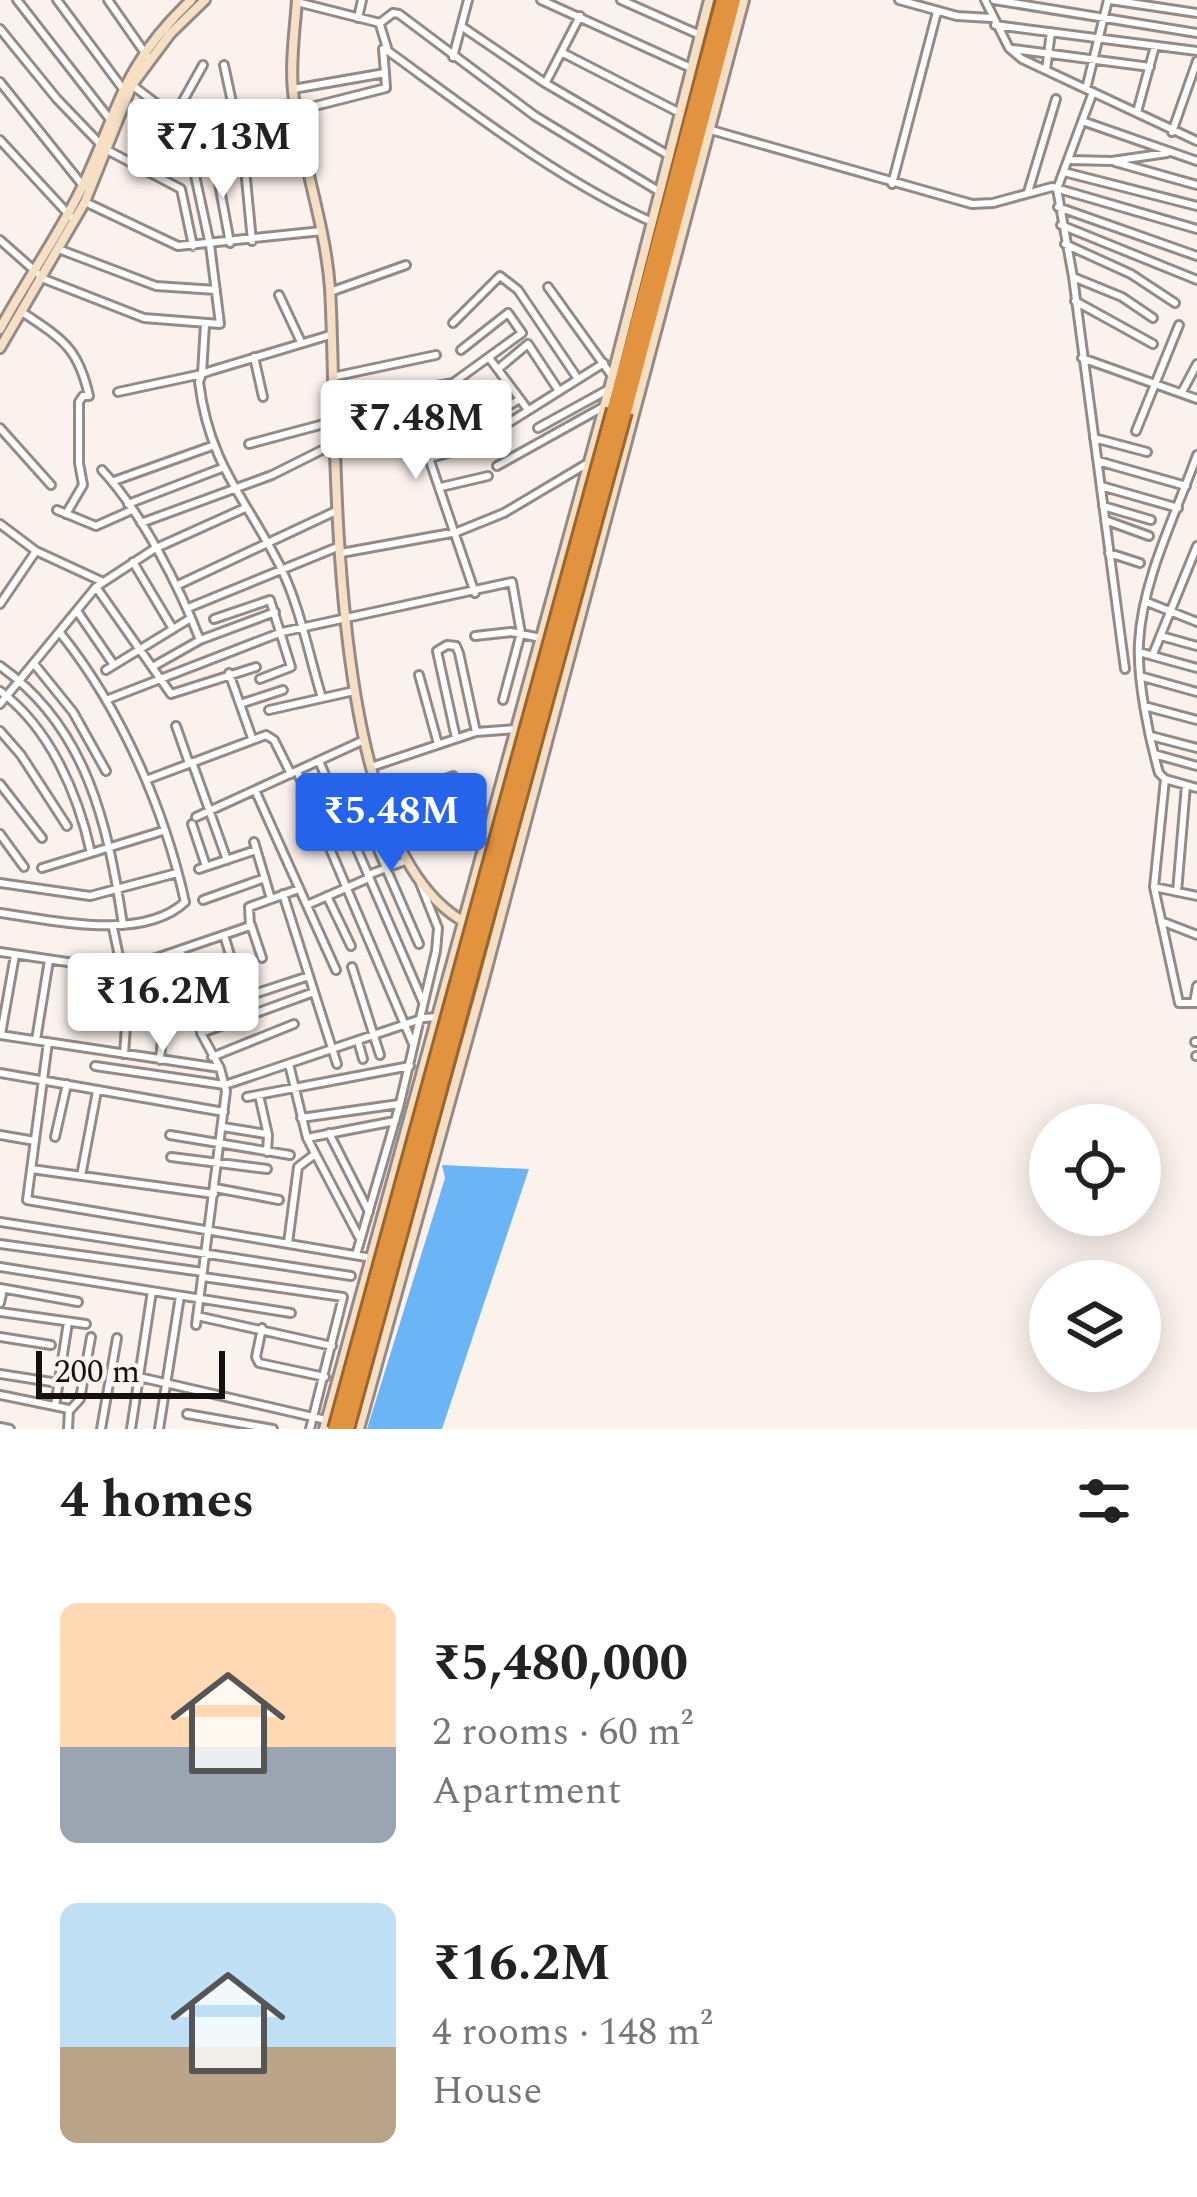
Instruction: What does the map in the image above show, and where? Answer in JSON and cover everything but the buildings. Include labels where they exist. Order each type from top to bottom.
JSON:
[{"type":"highway","points":[[322,1422],[614,410],[704,133],[722,0]]},
{"type":"highway","points":[[347,1429],[614,410],[694,177],[734,0]]},
{"type":"street","points":[[17,0],[111,121]]},
{"type":"street","points":[[57,0],[127,90],[172,114],[212,146],[230,243]]},
{"type":"street","points":[[1,322],[86,194],[111,121],[147,55],[191,0]]},
{"type":"street","points":[[147,55],[205,0]]},
{"type":"street","points":[[358,18],[362,0]]},
{"type":"street","points":[[453,57],[468,0]]},
{"type":"street","points":[[541,0],[692,68]]},
{"type":"street","points":[[621,0],[700,35]]},
{"type":"street","points":[[503,700],[588,464],[614,410],[609,389],[612,376],[710,0]]},
{"type":"street","points":[[744,0],[704,133],[972,204],[993,203],[1040,187],[1197,229]]},
{"type":"street","points":[[899,0],[938,12],[1052,32],[1197,51]]},
{"type":"street","points":[[985,0],[1009,49],[1197,141]]},
{"type":"street","points":[[994,0],[1058,4],[1197,33]]},
{"type":"street","points":[[1125,669],[1057,189],[1085,122],[1109,0],[1197,13]]},
{"type":"street","points":[[111,1],[147,55]]},
{"type":"street","points":[[496,935],[446,911],[405,861],[362,741],[340,549],[330,292],[293,89],[297,1],[380,23],[399,14],[535,116],[660,192]]},
{"type":"street","points":[[892,184],[938,12]]},
{"type":"street","points":[[545,83],[580,16]]},
{"type":"street","points":[[311,107],[385,88],[380,23]]},
{"type":"street","points":[[461,26],[545,83],[670,156]]},
{"type":"street","points":[[0,29],[103,146],[181,189],[193,246]]},
{"type":"street","points":[[1046,70],[1052,32]]},
{"type":"street","points":[[383,45],[541,161],[594,195],[652,222]]},
{"type":"street","points":[[1137,112],[1155,46]]},
{"type":"street","points":[[1009,49],[1150,67]]},
{"type":"street","points":[[563,53],[680,113]]},
{"type":"street","points":[[1172,132],[1197,61]]},
{"type":"street","points":[[146,168],[203,65]]},
{"type":"street","points":[[224,65],[244,158],[252,241]]},
{"type":"street","points":[[293,89],[385,73]]},
{"type":"street","points":[[0,82],[86,194],[171,244],[210,245],[322,231]]},
{"type":"street","points":[[1028,192],[1056,99]]},
{"type":"street","points":[[1085,122],[1197,161]]},
{"type":"street","points":[[0,140],[71,217]]},
{"type":"street","points":[[1070,160],[1112,161],[1170,153]]},
{"type":"street","points":[[1112,161],[1197,185]]},
{"type":"street","points":[[0,240],[44,279],[148,319],[220,324],[193,166]]},
{"type":"street","points":[[1064,172],[1197,206]]},
{"type":"street","points":[[359,1429],[496,935],[694,177]]},
{"type":"street","points":[[0,348],[61,250],[71,217],[86,194]]},
{"type":"street","points":[[1058,207],[1197,256]]},
{"type":"street","points":[[1061,225],[1197,280]]},
{"type":"street","points":[[1066,244],[1115,265],[1175,303]]},
{"type":"street","points":[[61,250],[156,286],[215,290]]},
{"type":"street","points":[[330,292],[406,265]]},
{"type":"street","points":[[453,322],[500,276],[510,287],[513,284],[578,379]]},
{"type":"street","points":[[1072,277],[1122,297],[1153,318]]},
{"type":"street","points":[[548,286],[612,376]]},
{"type":"street","points":[[279,295],[301,342]]},
{"type":"street","points":[[1075,301],[1153,344]]},
{"type":"street","points":[[22,312],[66,342],[82,367],[88,396],[80,402],[83,485],[62,512],[96,526],[222,468]]},
{"type":"street","points":[[334,406],[458,381],[522,334],[508,313],[461,350]]},
{"type":"street","points":[[205,324],[201,397],[212,446],[282,569],[322,698]]},
{"type":"street","points":[[1136,431],[1179,326]]},
{"type":"street","points":[[118,392],[202,374],[330,334]]},
{"type":"street","points":[[498,369],[528,344],[559,391]]},
{"type":"street","points":[[332,377],[436,355]]},
{"type":"street","points":[[254,357],[263,397]]},
{"type":"street","points":[[489,358],[528,410]]},
{"type":"street","points":[[1082,358],[1197,399]]},
{"type":"street","points":[[430,458],[475,444],[604,363]]},
{"type":"street","points":[[1182,392],[1197,364]]},
{"type":"street","points":[[538,428],[609,389]]},
{"type":"street","points":[[424,440],[472,426],[520,399]]},
{"type":"street","points":[[141,523],[272,476],[336,439],[461,407]]},
{"type":"street","points":[[497,466],[614,410]]},
{"type":"street","points":[[415,417],[475,593]]},
{"type":"street","points":[[249,444],[335,422]]},
{"type":"street","points":[[0,428],[51,485]]},
{"type":"street","points":[[1094,438],[1147,452]]},
{"type":"street","points":[[113,482],[212,446]]},
{"type":"street","points":[[1197,455],[1147,602],[1139,652],[1159,773],[1197,788]]},
{"type":"street","points":[[1098,460],[1186,486]]},
{"type":"street","points":[[77,611],[110,668],[190,613],[282,569],[340,549],[457,532],[503,513],[588,464]]},
{"type":"street","points":[[102,470],[141,523],[177,585],[200,640]]},
{"type":"street","points":[[441,488],[488,476]]},
{"type":"street","points":[[1101,486],[1178,508]]},
{"type":"street","points":[[1103,506],[1151,520]]},
{"type":"street","points":[[0,704],[3,694],[35,664],[99,584],[154,549],[245,508]]},
{"type":"street","points":[[177,585],[338,510]]},
{"type":"street","points":[[1105,520],[1149,536]]},
{"type":"street","points":[[0,524],[36,551],[77,566],[99,584],[174,695],[229,672],[256,667]]},
{"type":"street","points":[[1153,654],[1197,546]]},
{"type":"street","points":[[0,604],[36,551]]},
{"type":"street","points":[[1109,553],[1140,563]]},
{"type":"street","points":[[133,562],[173,629]]},
{"type":"street","points":[[106,700],[282,632],[512,582],[529,635],[510,729],[460,920],[428,1017],[322,1422],[310,1429]]},
{"type":"street","points":[[214,619],[268,599],[291,668],[260,679]]},
{"type":"street","points":[[1147,602],[1197,622]]},
{"type":"street","points":[[154,666],[200,640],[275,612]]},
{"type":"street","points":[[0,913],[113,928],[184,905],[146,780],[106,700],[61,634]]},
{"type":"street","points":[[475,636],[529,635]]},
{"type":"street","points":[[1161,636],[1197,646]]},
{"type":"street","points":[[456,738],[437,651],[446,645],[457,646],[460,653],[476,732]]},
{"type":"street","points":[[1139,652],[1197,668]]},
{"type":"street","points":[[35,664],[73,712],[106,771]]},
{"type":"street","points":[[0,666],[47,707],[73,746],[98,800],[123,925]]},
{"type":"street","points":[[229,672],[252,738]]},
{"type":"street","points":[[419,675],[437,744]]},
{"type":"street","points":[[1142,676],[1197,692]]},
{"type":"street","points":[[240,704],[283,690]]},
{"type":"street","points":[[269,710],[354,691]]},
{"type":"street","points":[[3,694],[46,740],[82,818],[91,853]]},
{"type":"street","points":[[1147,707],[1197,720]]},
{"type":"street","points":[[176,726],[226,860]]},
{"type":"street","points":[[371,767],[476,732],[510,729]]},
{"type":"street","points":[[0,731],[16,747],[67,826]]},
{"type":"street","points":[[146,780],[252,738],[270,736],[294,772],[348,887],[414,1047]]},
{"type":"street","points":[[1151,736],[1197,748]]},
{"type":"street","points":[[271,898],[255,846],[202,867],[194,821],[362,741]]},
{"type":"street","points":[[1154,754],[1197,766]]},
{"type":"street","points":[[319,761],[428,1017],[414,1047],[360,1240]]},
{"type":"street","points":[[384,802],[453,776]]},
{"type":"street","points":[[1165,779],[1154,887],[1179,1003],[1196,1003],[1197,986]]},
{"type":"street","points":[[0,784],[42,838]]},
{"type":"street","points":[[349,784],[419,944]]},
{"type":"street","points":[[1177,892],[1186,784]]},
{"type":"street","points":[[255,790],[336,970]]},
{"type":"street","points":[[42,868],[163,832]]},
{"type":"street","points":[[0,834],[24,867]]},
{"type":"street","points":[[307,905],[405,861]]},
{"type":"street","points":[[0,883],[91,896],[176,873]]},
{"type":"street","points":[[203,900],[265,878]]},
{"type":"street","points":[[419,879],[438,928],[424,1006]]},
{"type":"street","points":[[1154,887],[1197,896]]},
{"type":"street","points":[[262,958],[248,908],[299,889]]},
{"type":"street","points":[[283,894],[338,1064]]},
{"type":"street","points":[[327,896],[351,946]]},
{"type":"street","points":[[1160,921],[1197,935]]},
{"type":"street","points":[[0,952],[121,970],[251,926]]},
{"type":"street","points":[[113,928],[128,999],[124,1054]]},
{"type":"street","points":[[224,934],[243,998]]},
{"type":"street","points":[[180,950],[201,1034],[225,1085],[196,1320],[262,1328],[332,1346]]},
{"type":"street","points":[[15,955],[1,1035],[220,1068]]},
{"type":"street","points":[[36,1040],[49,960]]},
{"type":"street","points":[[352,967],[380,1055]]},
{"type":"street","points":[[199,1012],[309,976]]},
{"type":"street","points":[[201,1034],[314,992]]},
{"type":"street","points":[[95,1066],[225,1085],[428,1017]]},
{"type":"street","points":[[212,1057],[294,1024]]},
{"type":"street","points":[[160,1060],[163,1028]]},
{"type":"street","points":[[358,1041],[363,1059]]},
{"type":"street","points":[[48,1042],[27,1200],[363,1256]]},
{"type":"street","points":[[289,1064],[307,1138],[357,1229],[363,1256]]},
{"type":"street","points":[[247,1097],[410,1066]]},
{"type":"street","points":[[0,1073],[224,1112]]},
{"type":"street","points":[[55,1137],[67,1084]]},
{"type":"street","points":[[81,1176],[97,1090]]},
{"type":"street","points":[[259,1095],[267,1153]]},
{"type":"street","points":[[302,1118],[400,1104]]},
{"type":"street","points":[[307,1138],[395,1121]]},
{"type":"street","points":[[223,1127],[268,1135]]},
{"type":"street","points":[[329,1133],[369,1212]]},
{"type":"street","points":[[0,1135],[34,1141]]},
{"type":"street","points":[[170,1135],[290,1155]]},
{"type":"street","points":[[287,1244],[298,1167],[315,1154]]},
{"type":"street","points":[[171,1157],[267,1169]]},
{"type":"street","points":[[31,1169],[279,1200]]},
{"type":"street","points":[[0,1222],[350,1276]]},
{"type":"street","points":[[0,1244],[344,1297],[344,1326],[332,1346],[331,1378]]},
{"type":"street","points":[[0,1267],[291,1313]]},
{"type":"street","points":[[78,1302],[2,1288],[0,1307],[86,1324]]},
{"type":"street","points":[[131,1429],[152,1291]]},
{"type":"street","points":[[159,1429],[180,1295]]},
{"type":"street","points":[[55,1406],[68,1322]]},
{"type":"street","points":[[262,1328],[259,1363],[331,1378]]},
{"type":"street","points":[[0,1336],[51,1345]]},
{"type":"street","points":[[68,1429],[70,1410],[80,1400],[91,1337]]},
{"type":"street","points":[[101,1429],[117,1338]]},
{"type":"street","points":[[0,1374],[58,1383]]},
{"type":"street","points":[[139,1376],[322,1422]]},
{"type":"street","points":[[0,1395],[70,1410]]},
{"type":"street","points":[[187,1414],[273,1429]]},
{"type":"street","points":[[0,1427],[10,1429]]},
{"type":"water","points":[[442,1165],[529,1169],[442,1429],[367,1429],[445,1178]]}]
